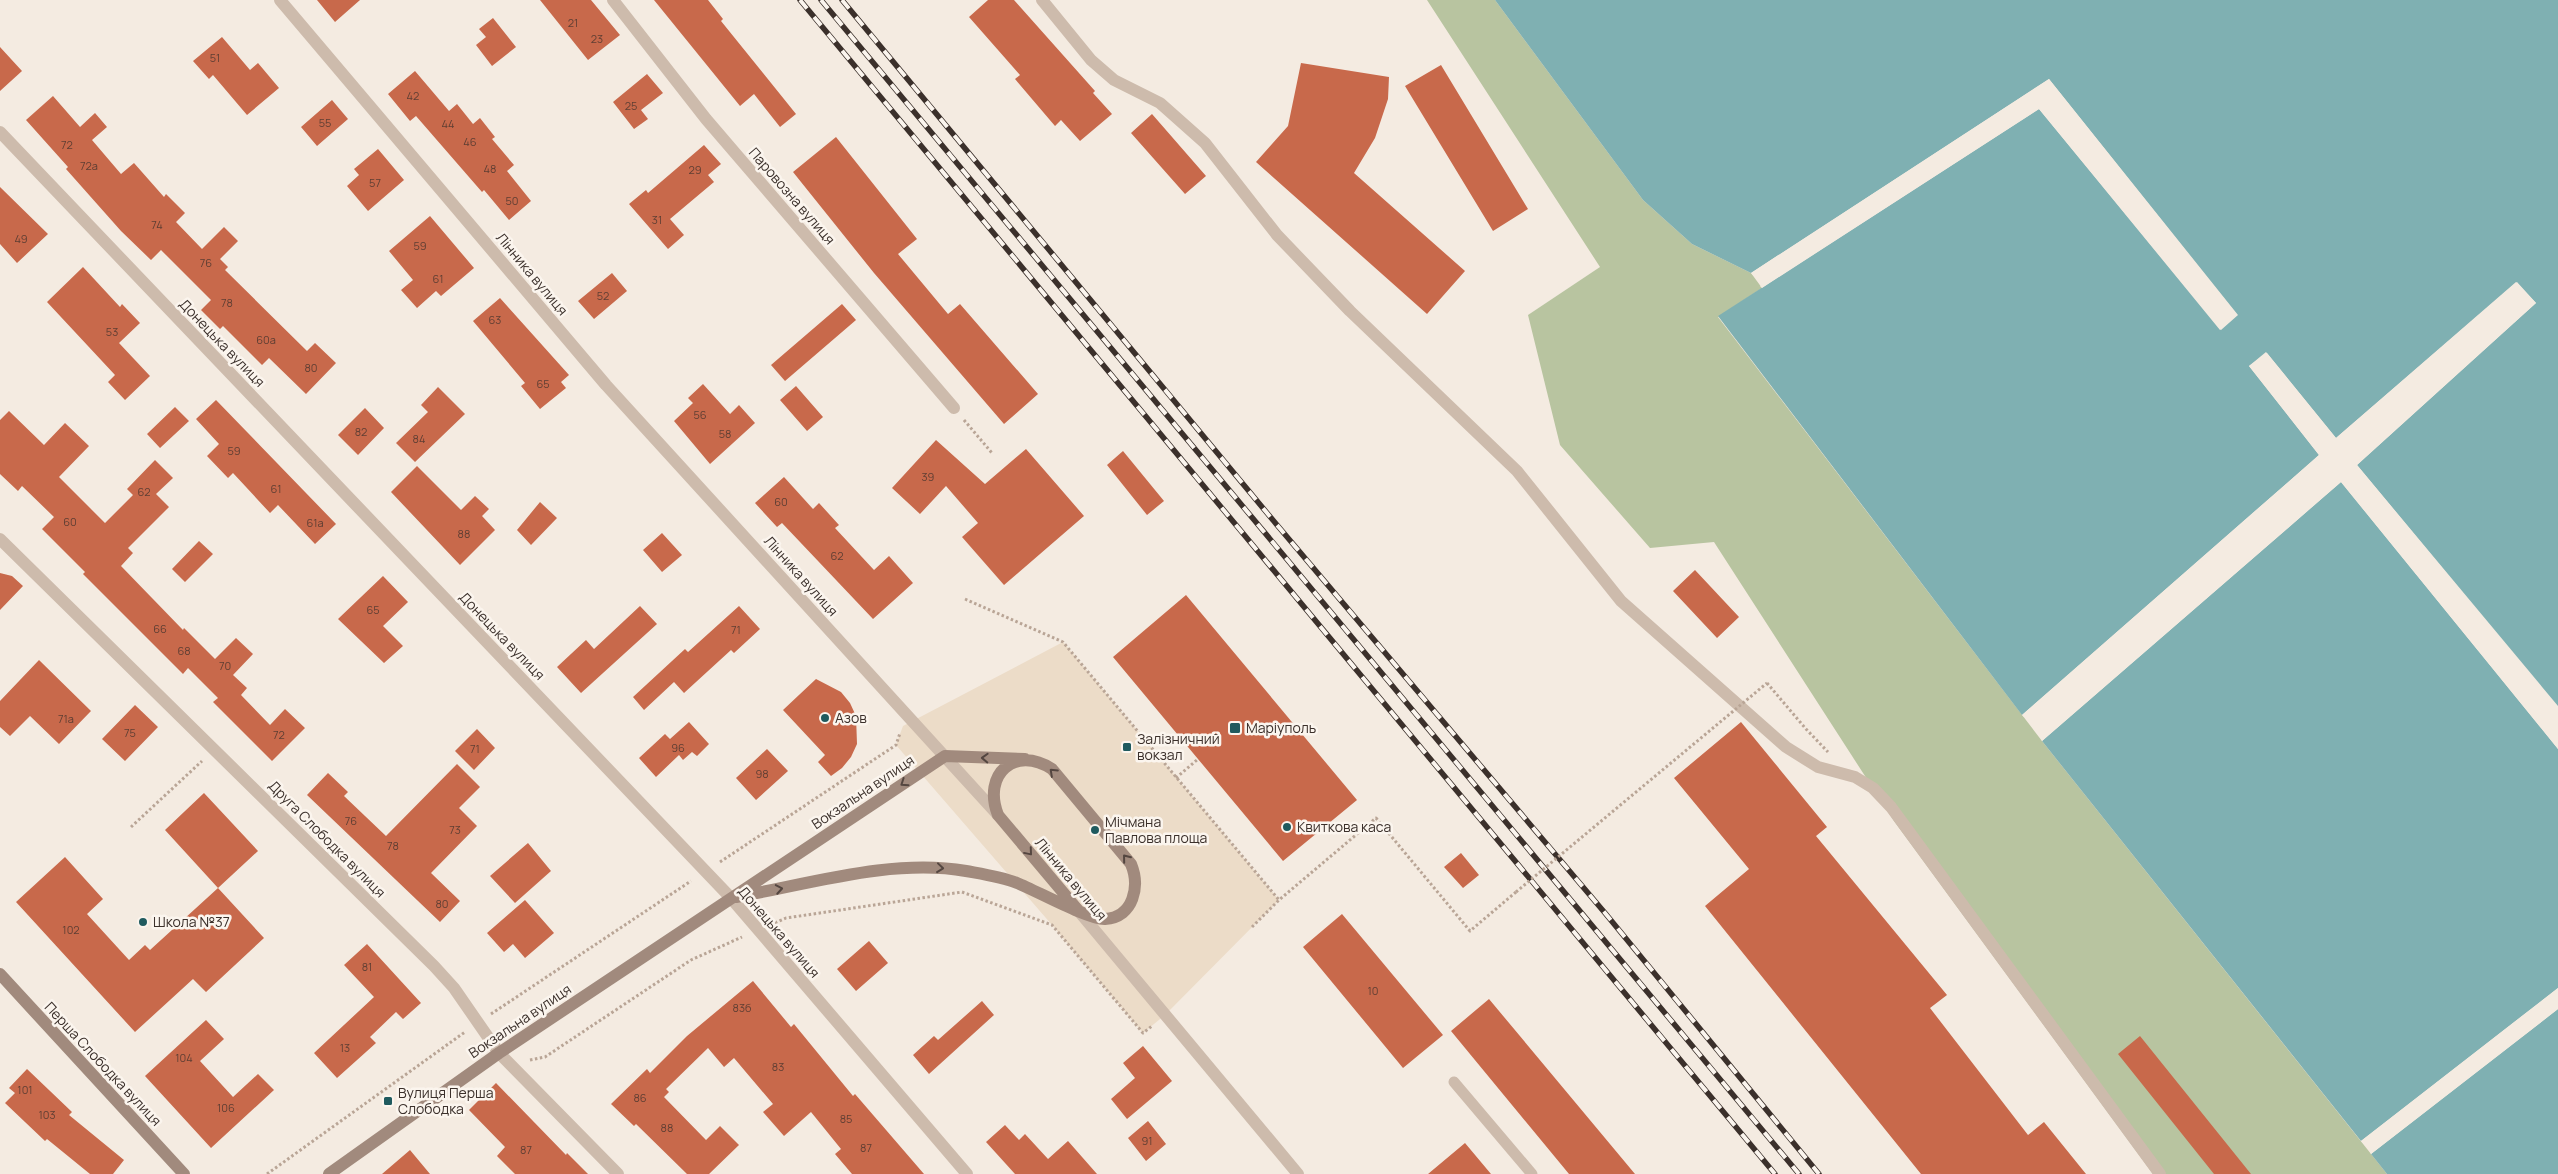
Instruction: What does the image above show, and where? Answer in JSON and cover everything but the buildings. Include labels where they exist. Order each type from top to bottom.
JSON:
[{"type":"street","name":"Лінника вулиця","points":[[280,0],[606,385],[998,815],[1298,1174]]},
{"type":"street","name":"Паровозна вулиця","points":[[613,0],[706,118],[954,408]]},
{"type":"street","points":[[1042,0],[1091,60],[1114,80],[1160,103],[1205,143],[1277,235],[1350,312],[1517,471],[1621,601],[1786,747],[1818,768],[1855,777],[1873,788],[1891,807],[2160,1174]]},
{"type":"street","name":"Донецька вулиця","points":[[0,132],[732,898],[967,1174]]},
{"type":"street","name":"Друга Слободка вулиця","points":[[0,539],[434,966],[499,1053],[618,1174]]},
{"type":"street","points":[[944,756],[1025,759],[1040,761],[1052,769],[1131,864],[1136,876],[1136,890],[1131,903],[1097,933]]},
{"type":"street","name":"Вокзальна вулиця","points":[[329,1174],[499,1053],[944,756]]},
{"type":"street","points":[[998,815],[993,801],[993,786],[999,773],[1011,763],[1025,759]]},
{"type":"street","name":"Вокзальна вулиця","points":[[732,898],[897,867],[932,867],[966,871],[1016,882],[1090,917],[1106,919],[1120,914]]},
{"type":"street","name":"Перша Слободка вулиця","points":[[0,974],[184,1174]]},
{"type":"lane","points":[[1454,1082],[1532,1174]]},
{"type":"path","points":[[954,408],[992,454]]},
{"type":"path","points":[[965,599],[1063,642],[1279,900]]},
{"type":"path","points":[[1252,927],[1279,900],[1376,818],[1470,931],[1767,683],[1806,729]]},
{"type":"path","points":[[267,1174],[478,1023],[896,745]]},
{"type":"path","points":[[131,827],[215,750]]},
{"type":"path","points":[[1176,778],[1198,759]]},
{"type":"path","points":[[545,1057],[691,960],[786,918],[962,892],[1052,925],[1142,1034]]},
{"type":"green space","points":[[1427,0],[1495,0],[1643,200],[1692,244],[1751,273],[1762,288],[1718,317],[2042,741],[2387,1174],[2153,1174],[1894,821],[1714,542],[1650,548],[1560,445],[1528,315],[1600,267]]},
{"type":"shaded area","name":"Мічмана Павлова площа","points":[[1063,642],[1279,900],[1165,1015],[1143,1033],[896,745],[903,726]]},
{"type":"water","points":[[1495,0],[2558,0],[2558,706],[2357,465],[2536,303],[2516,282],[2336,438],[2267,353],[2249,366],[2319,455],[2022,715],[1718,316],[2039,109],[2220,330],[2237,315],[2049,79],[1751,273],[1692,244],[1643,200]]},
{"type":"water","points":[[2341,482],[2558,749],[2558,988],[2361,1141],[2042,741]]},
{"type":"water","points":[[2558,1009],[2558,1174],[2387,1174],[2371,1154]]},
{"type":"pier","points":[[2049,79],[2238,315],[2221,330],[2039,109],[1762,288],[1760,286],[2039,107],[2221,326],[2234,315],[2048,82],[1753,275],[1751,273]]},
{"type":"pier","points":[[2517,282],[2536,303],[2357,465],[2558,708],[2354,465],[2533,303],[2516,286],[2336,441],[2266,356],[2253,366],[2321,456],[2024,717],[2022,715],[2319,455],[2249,366],[2266,352],[2336,438]]},
{"type":"pier","points":[[2341,479],[2558,745],[2558,749],[2341,482],[2042,741],[2041,739]]},
{"type":"pier","points":[[2558,988],[2558,992],[2363,1143],[2361,1141]]},
{"type":"pier","points":[[2558,1007],[2558,1009],[2371,1154],[2370,1152]]},
{"type":"railway","points":[[800,0],[1775,1174]]},
{"type":"railway","points":[[821,0],[1799,1174]]},
{"type":"railway","points":[[842,0],[1277,525],[1605,913],[1819,1174]]},
{"type":"place","name":"Азов","points":[[825,718]]},
{"type":"place","name":"Маріуполь","points":[[1235,728]]},
{"type":"place","name":"Залізничний вокзал","points":[[1127,747]]},
{"type":"place","name":"Квиткова каса","points":[[1287,827]]},
{"type":"place","name":"Мічмана Павлова площа","points":[[1095,830]]},
{"type":"place","name":"Школа №37","points":[[143,922]]},
{"type":"place","name":"Вулиця Перша Слободка","points":[[388,1101]]}]
